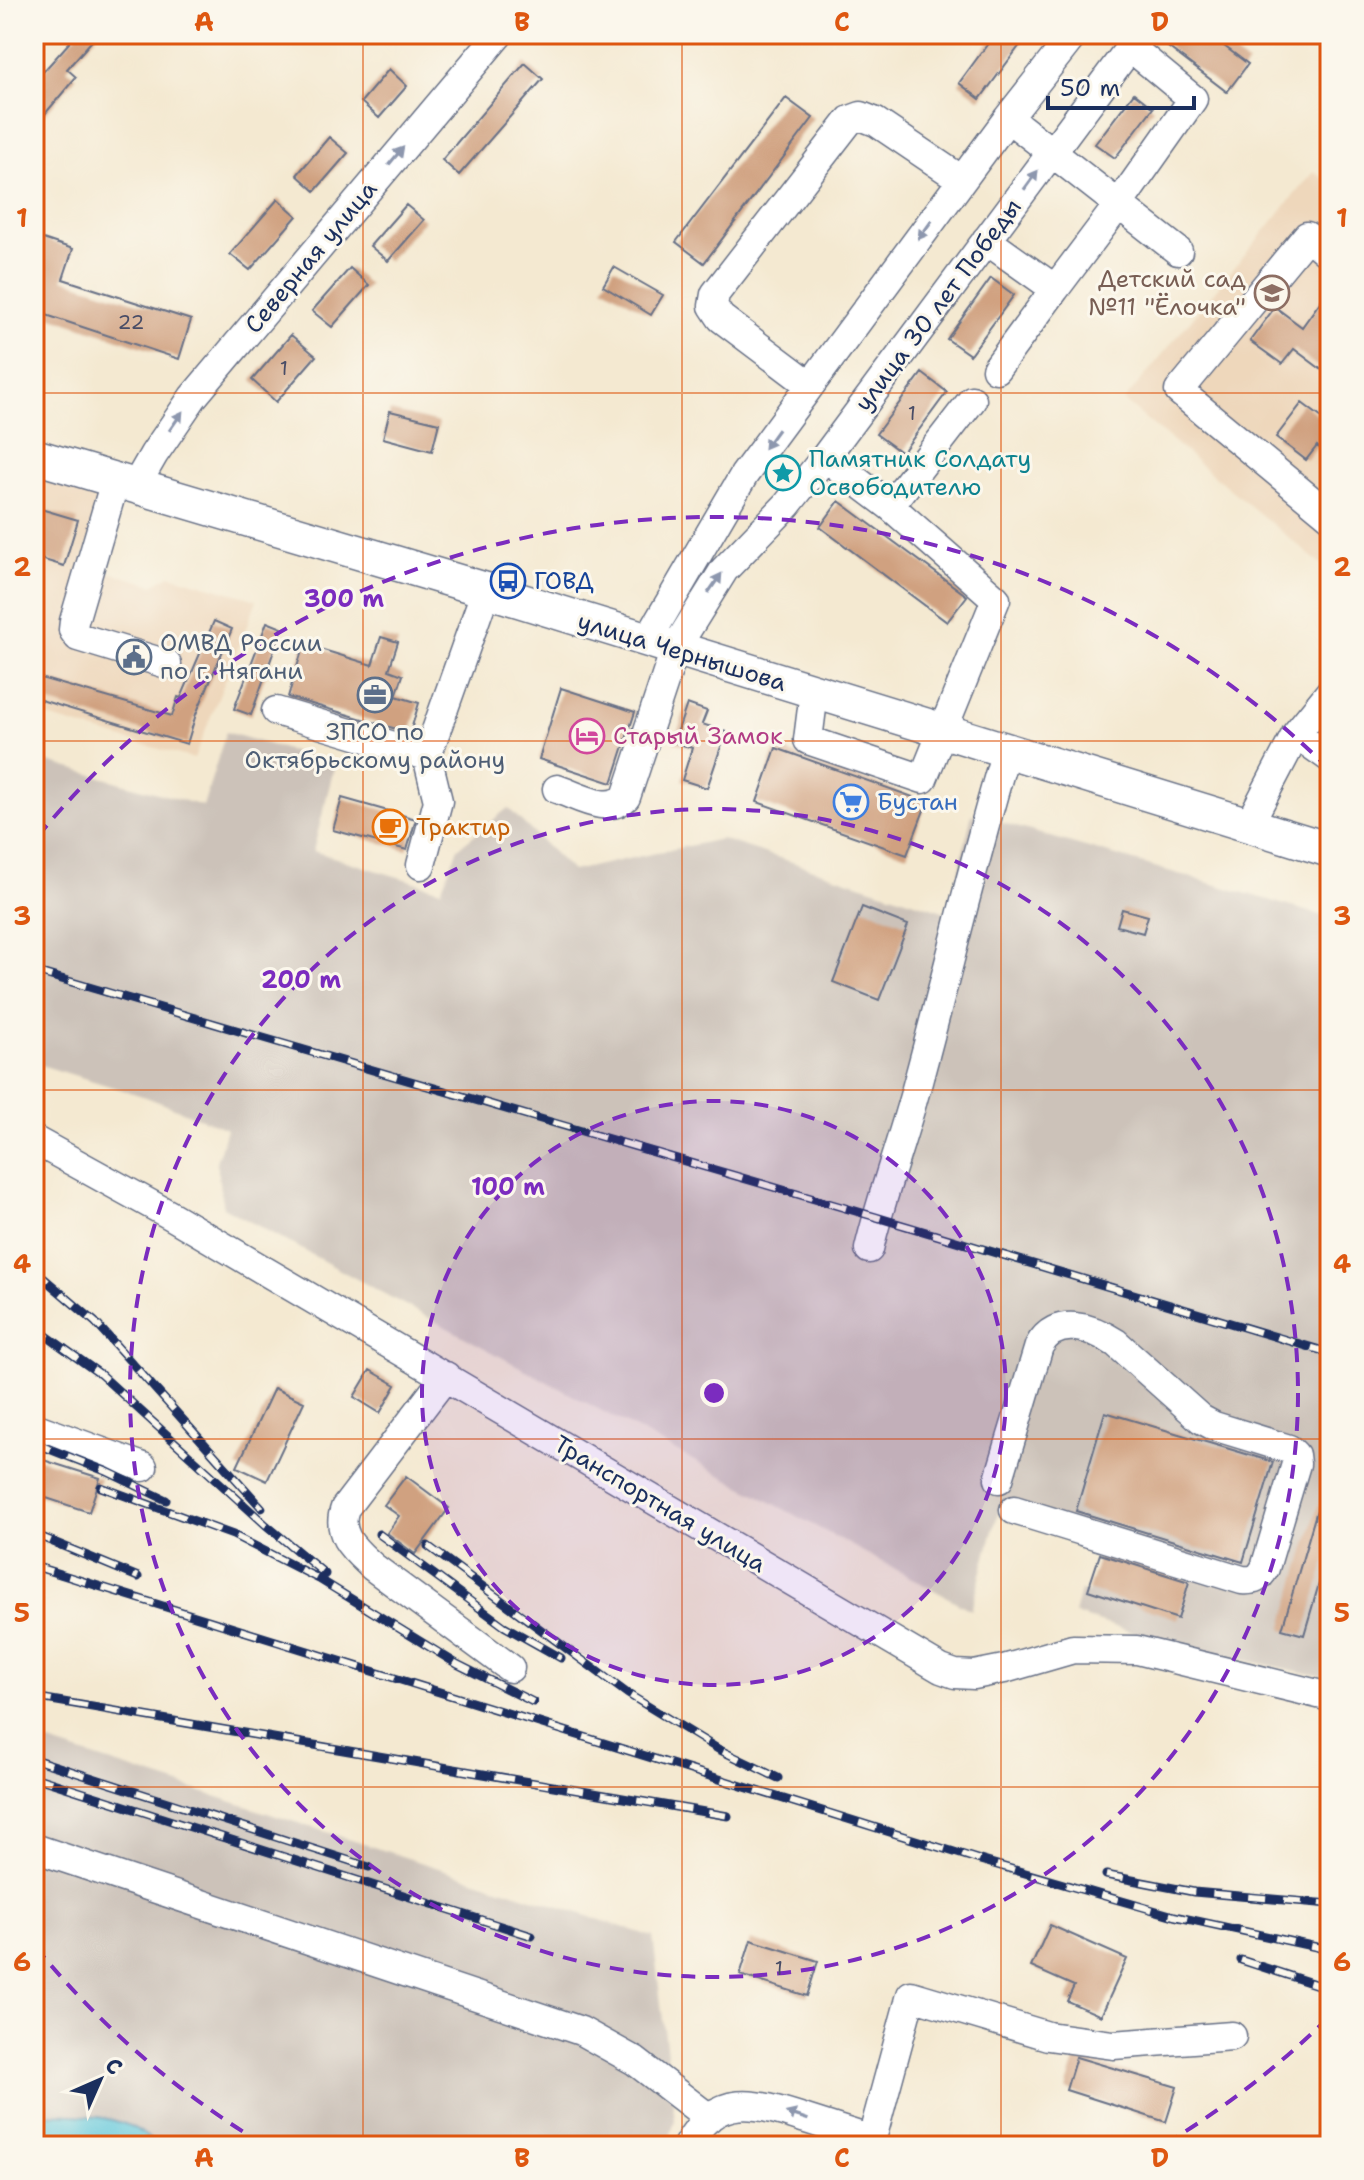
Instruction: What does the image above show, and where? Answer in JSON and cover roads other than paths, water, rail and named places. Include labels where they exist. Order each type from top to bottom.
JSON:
[{"type":"main road","name":"улица Чернышова","points":[[34,456],[486,590],[1330,850]]},
{"type":"street","name":"Северная улица","points":[[167,664],[78,637],[73,630],[125,484],[154,454],[193,397],[499,34]]},
{"type":"street","points":[[557,789],[608,806],[619,804],[626,797],[661,645],[744,475],[1008,118],[1074,34]]},
{"type":"street","points":[[996,369],[1193,99],[1135,40]]},
{"type":"street","name":"улица 30 лет Победы","points":[[661,645],[724,570],[787,505],[825,457],[1135,40]]},
{"type":"street","points":[[810,385],[721,318],[713,306],[715,294],[850,120],[861,116],[876,122],[962,180]]},
{"type":"street","points":[[1008,118],[1178,251]]},
{"type":"street","points":[[1330,255],[1307,236],[1179,391],[1330,516]]},
{"type":"street","points":[[986,240],[1055,289]]},
{"type":"street","points":[[890,506],[972,400]]},
{"type":"street","points":[[814,692],[808,740],[923,779],[996,599],[890,506],[825,457]]},
{"type":"street","points":[[744,475],[748,489],[759,503],[774,508],[787,505]]},
{"type":"street","points":[[421,865],[438,801],[427,756],[486,590]]},
{"type":"street","points":[[1248,826],[1296,734],[1330,692]]},
{"type":"street","points":[[276,711],[427,756]]},
{"type":"street","points":[[1296,734],[1330,758]]},
{"type":"street","points":[[869,1249],[919,1080],[986,817],[1006,751]]},
{"type":"street","name":"Транспортная улица","points":[[34,1140],[170,1215],[941,1669],[955,1674],[974,1675],[1073,1649],[1137,1650],[1330,1697]]},
{"type":"street","points":[[999,1479],[1039,1346],[1049,1332],[1067,1325],[1105,1336],[1116,1343],[1201,1419],[1214,1426],[1289,1449],[1295,1455],[1296,1464],[1265,1568],[1260,1577],[1251,1581],[1014,1510]]},
{"type":"street","points":[[446,1376],[345,1508],[341,1520],[343,1534],[354,1550],[373,1567],[510,1668]]},
{"type":"street","points":[[34,1427],[143,1467]]},
{"type":"street","points":[[34,1848],[581,2031],[635,2061],[709,2118]]},
{"type":"street","points":[[687,2146],[709,2118],[734,2106],[759,2104],[871,2143],[911,1995],[1048,2036],[1113,2045],[1232,2036]]},
{"type":"water","points":[[36,2114],[116,2121],[144,2135],[156,2146],[34,2146]]},
{"type":"railway","points":[[34,971],[1330,1353]]},
{"type":"railway","points":[[34,1270],[95,1322],[262,1508]]},
{"type":"railway","points":[[34,1327],[100,1374],[266,1525],[325,1574]]},
{"type":"railway","points":[[34,1443],[108,1472],[166,1500]]},
{"type":"railway","points":[[101,1487],[233,1535],[319,1579],[457,1664],[533,1702]]},
{"type":"railway","points":[[34,1534],[138,1577]]},
{"type":"railway","points":[[379,1534],[504,1626],[561,1658]]},
{"type":"railway","points":[[428,1546],[628,1694],[718,1749],[778,1778]]},
{"type":"railway","points":[[34,1566],[980,1860],[1174,1916],[1330,1950]]},
{"type":"railway","points":[[34,1697],[728,1816]]},
{"type":"railway","points":[[34,1759],[369,1867]]},
{"type":"railway","points":[[34,1777],[532,1936]]},
{"type":"railway","points":[[1106,1875],[1194,1892],[1330,1904]]},
{"type":"railway","points":[[1241,1960],[1330,1989]]},
{"type":"place","name":"Детский сад №11 \"Ёлочка\"","points":[[1272,293]]},
{"type":"place","name":"Памятник Солдату Освободителю","points":[[783,473]]},
{"type":"place","name":"ГОВД","points":[[508,581]]},
{"type":"place","name":"ОМВД России по г. Нягани","points":[[134,657]]},
{"type":"place","name":"ЗПСО по Октябрьскому району","points":[[375,695]]},
{"type":"place","name":"Старый Замок","points":[[587,736]]},
{"type":"place","name":"Бустан","points":[[851,802]]},
{"type":"place","name":"Трактир","points":[[390,827]]}]
